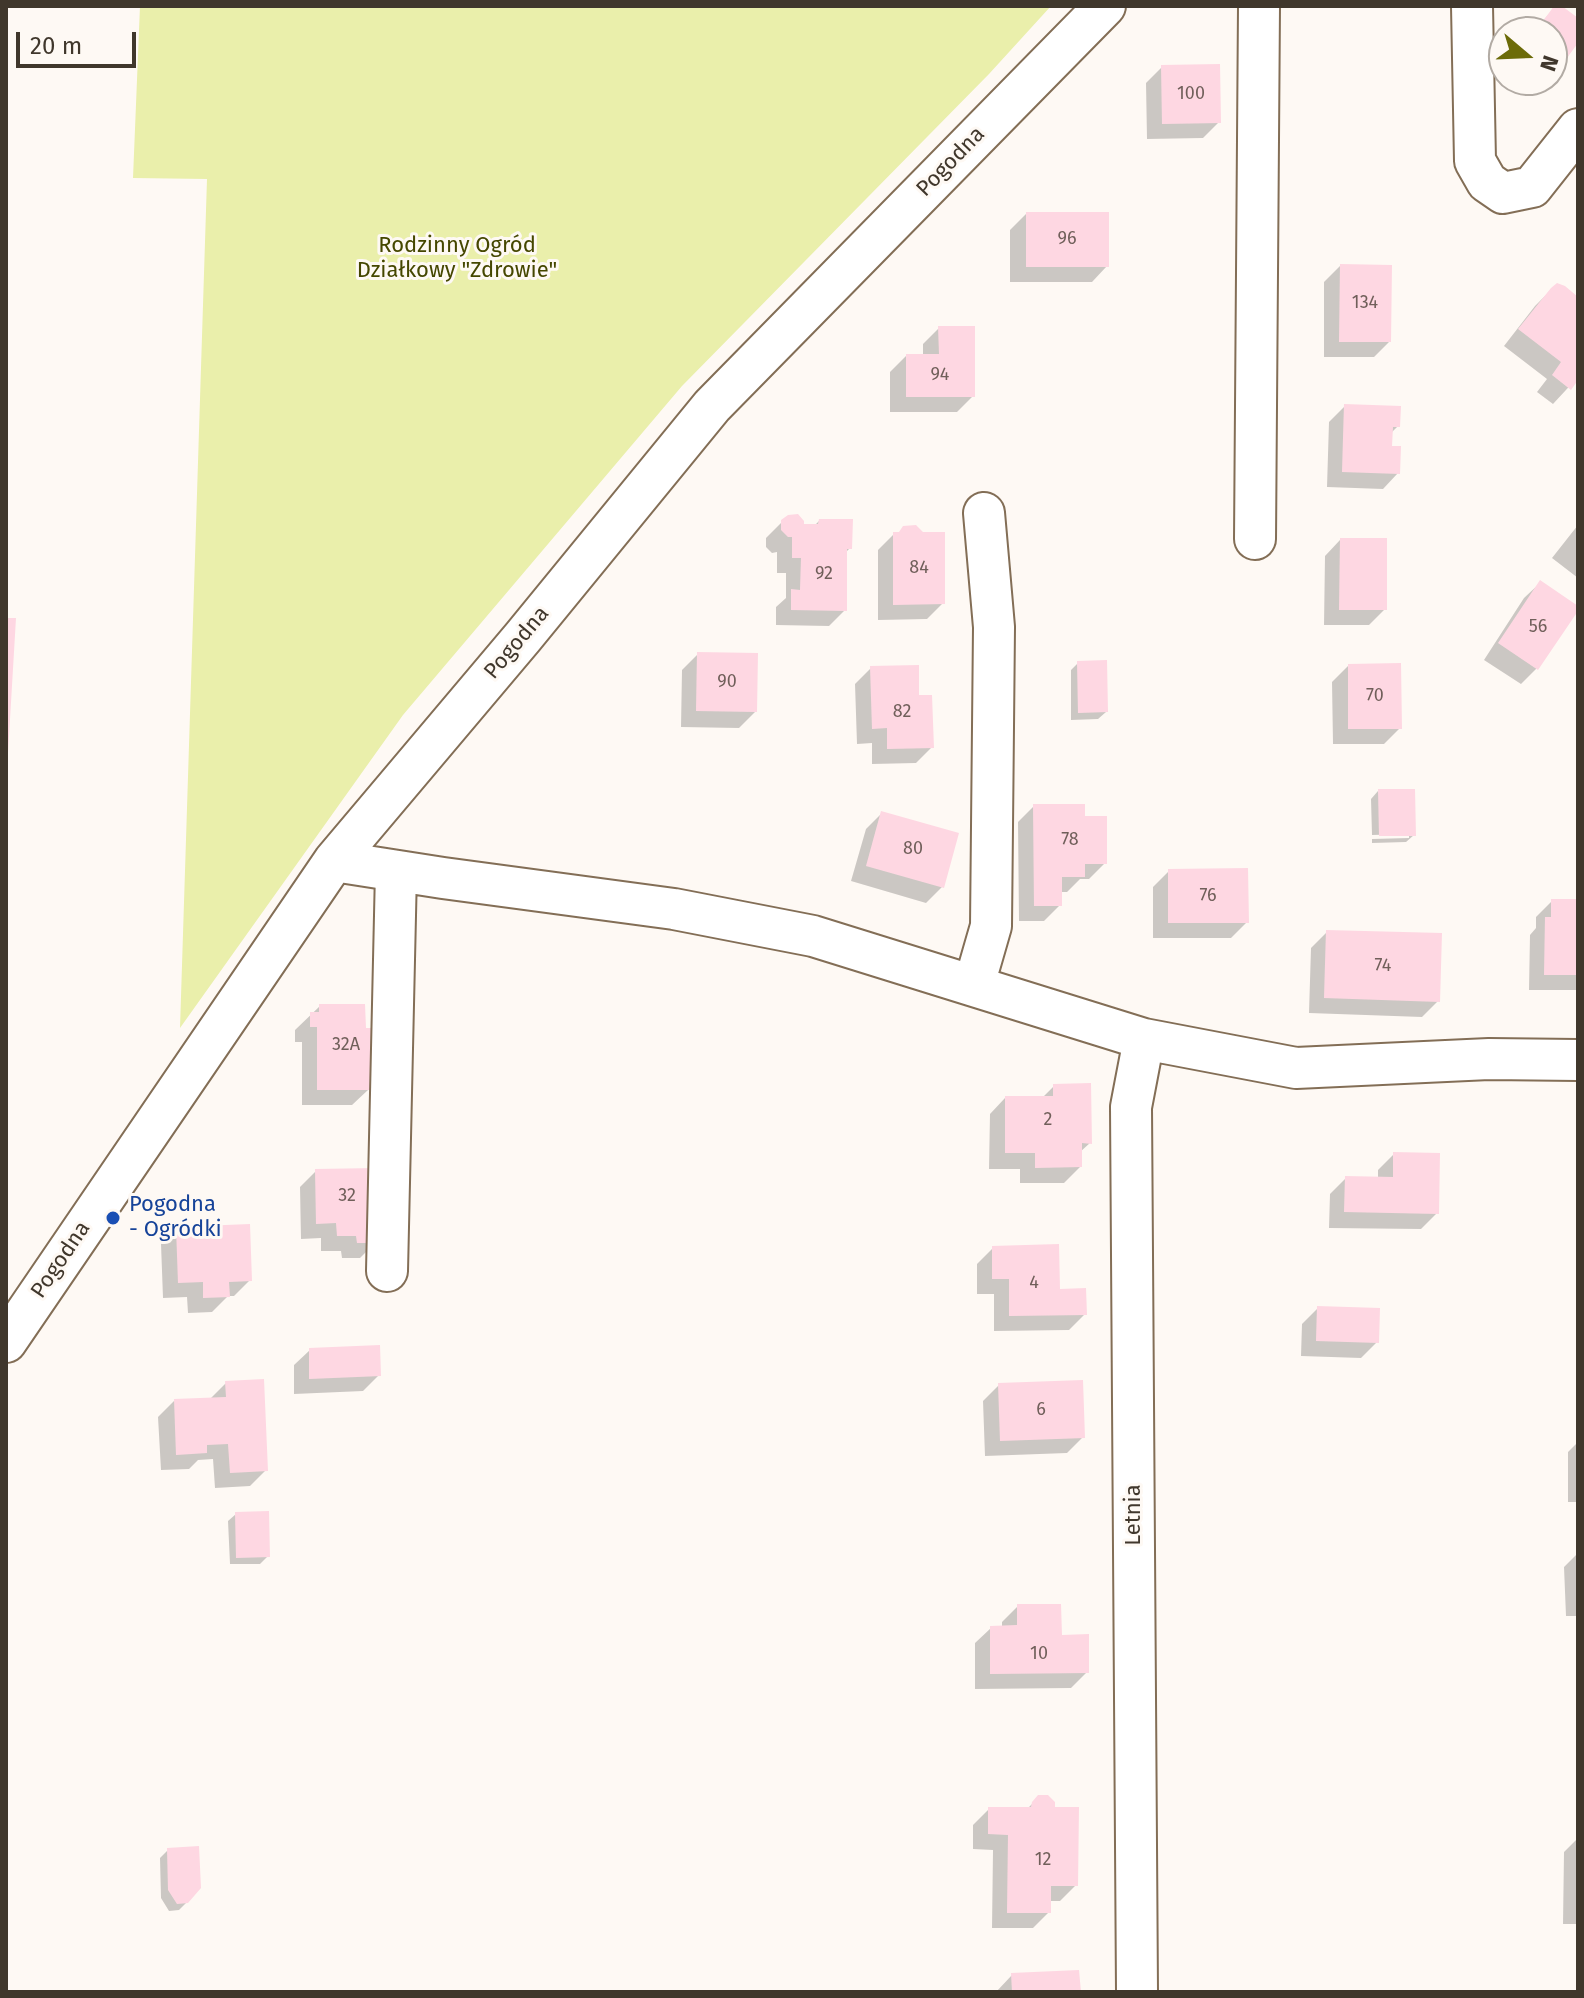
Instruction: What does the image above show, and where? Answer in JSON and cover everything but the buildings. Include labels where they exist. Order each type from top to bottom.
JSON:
[{"type":"street","name":"Pogodna","points":[[6,1342],[334,861],[712,406],[1105,6]]},
{"type":"street","points":[[1255,539],[1259,6]]},
{"type":"street","points":[[1472,6],[1475,161],[1487,182],[1503,193],[1532,187],[1578,129]]},
{"type":"street","points":[[974,985],[991,926],[994,627],[984,513]]},
{"type":"street","points":[[334,861],[674,909],[798,933],[1144,1039],[1296,1068],[1489,1059],[1578,1060]]},
{"type":"street","points":[[387,1271],[396,871]]},
{"type":"street","name":"Letnia","points":[[1137,1992],[1131,1107],[1144,1039]]},
{"type":"green space","name":"Rodzinny Ogród Działkowy \"Zdrowie\"","points":[[140,6],[1051,6],[989,74],[682,386],[403,715],[180,1028],[207,179],[133,178]]},
{"type":"place","name":"Pogodna - Ogródki","points":[[113,1218]]}]
